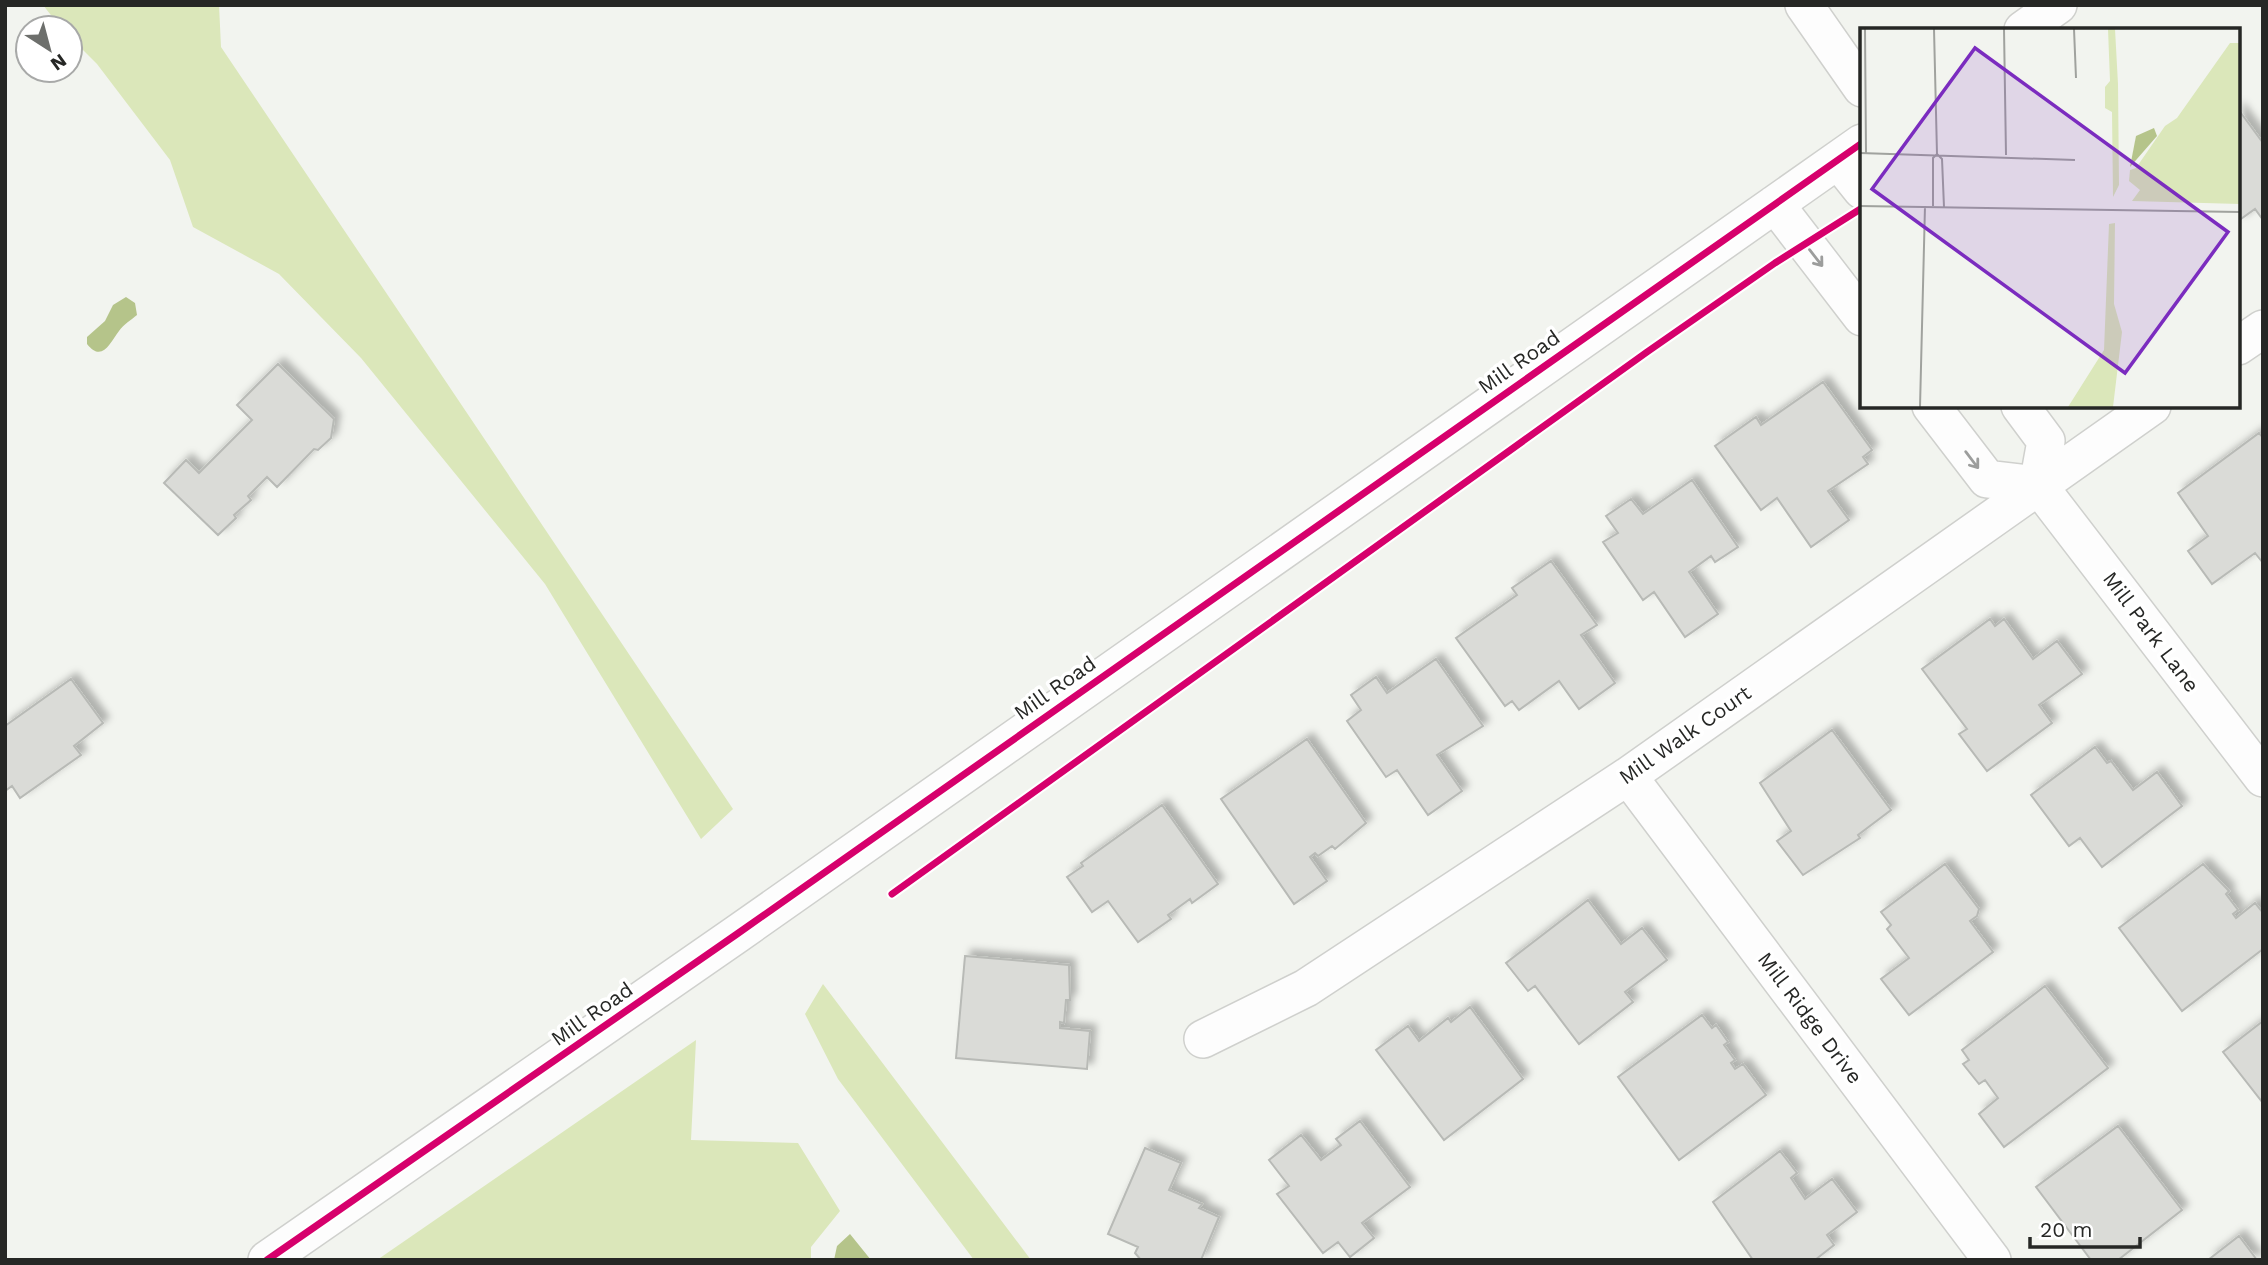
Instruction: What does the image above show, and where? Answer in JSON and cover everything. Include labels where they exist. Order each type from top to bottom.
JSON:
[{"type":"street","points":[[1804,5],[1860,85]]},
{"type":"street","points":[[2026,28],[2058,5]]},
{"type":"street","points":[[1850,151],[1860,184]]},
{"type":"street","name":"Mill Road","points":[[267,1260],[737,934],[1850,151]]},
{"type":"street","points":[[1775,204],[1860,314]]},
{"type":"street","points":[[2240,345],[2263,329]]},
{"type":"street","points":[[1933,408],[1987,479],[2038,485],[2046,441],[2021,408]]},
{"type":"street","name":"Mill Walk Court","points":[[1203,1039],[1306,988],[1628,776],[2149,408]]},
{"type":"street","name":"Mill Park Lane","points":[[2038,485],[2263,778]]},
{"type":"street","name":"Mill Ridge Drive","points":[[1628,776],[1992,1260]]},
{"type":"shaded area","points":[[43,5],[219,5],[221,47],[733,809],[701,839],[545,584],[361,358],[279,274],[193,227],[170,160],[97,64],[84,51],[84,14],[50,14]]},
{"type":"shaded area","points":[[126,297],[135,303],[137,315],[105,349],[97,352],[87,344],[87,337],[105,321],[113,305]]},
{"type":"shaded area","points":[[823,984],[1031,1260],[974,1260],[838,1079],[805,1014]]},
{"type":"shaded area","points":[[696,1040],[691,1140],[798,1143],[840,1211],[811,1247],[811,1260],[377,1260]]},
{"type":"shaded area","points":[[850,1234],[871,1260],[834,1260],[837,1246]]},
{"type":"building","points":[[2240,112],[2263,143],[2263,220],[2255,209],[2240,220]]},
{"type":"building","points":[[278,364],[334,419],[331,438],[318,450],[314,449],[277,487],[267,477],[248,496],[251,500],[234,515],[236,518],[218,535],[164,483],[186,460],[199,473],[252,420],[237,405]]},
{"type":"building","points":[[1823,382],[1872,450],[1863,457],[1868,464],[1828,491],[1849,520],[1811,547],[1777,498],[1761,510],[1715,446],[1756,417],[1761,425]]},
{"type":"building","points":[[2259,433],[2263,438],[2263,563],[2255,553],[2212,584],[2188,551],[2208,536],[2178,493]]},
{"type":"building","points":[[1692,480],[1738,547],[1715,562],[1711,556],[1689,572],[1718,614],[1685,637],[1654,592],[1643,600],[1603,542],[1618,533],[1606,516],[1631,499],[1643,514]]},
{"type":"building","points":[[1551,561],[1597,625],[1581,635],[1615,683],[1579,709],[1559,681],[1519,710],[1512,701],[1505,706],[1456,638],[1517,595],[1512,588]]},
{"type":"building","points":[[1990,619],[1995,626],[2004,619],[2033,659],[2057,641],[2082,674],[2039,705],[2052,723],[1987,771],[1959,734],[1967,729],[1922,669]]},
{"type":"building","points":[[1436,659],[1483,726],[1437,755],[1462,791],[1428,815],[1397,770],[1386,777],[1347,721],[1361,710],[1351,695],[1376,677],[1387,693]]},
{"type":"building","points":[[71,679],[103,723],[74,746],[81,755],[20,798],[12,786],[5,791],[5,726]]},
{"type":"building","points":[[1832,730],[1891,810],[1858,835],[1860,838],[1803,875],[1777,841],[1791,831],[1760,783]]},
{"type":"building","points":[[1307,739],[1366,823],[1335,849],[1332,846],[1318,856],[1315,853],[1310,857],[1327,881],[1294,904],[1221,799]]},
{"type":"building","points":[[2095,747],[2107,763],[2111,761],[2133,790],[2157,772],[2182,806],[2102,867],[2080,838],[2069,846],[2031,795]]},
{"type":"building","points":[[1162,805],[1218,884],[1192,903],[1190,899],[1168,915],[1171,919],[1138,942],[1108,901],[1092,912],[1067,877],[1083,866],[1081,863]]},
{"type":"building","points":[[1945,864],[1979,909],[1977,916],[1970,921],[1993,952],[1909,1015],[1881,979],[1909,958],[1887,929],[1891,925],[1881,912]]},
{"type":"building","points":[[2203,864],[2229,891],[2226,894],[2238,910],[2233,914],[2236,918],[2255,903],[2263,913],[2263,949],[2182,1011],[2119,928]]},
{"type":"building","points":[[1588,900],[1621,944],[1642,928],[1667,960],[1625,992],[1633,1002],[1579,1044],[1535,986],[1528,991],[1506,963]]},
{"type":"building","points":[[965,956],[1069,965],[1070,1000],[1066,1000],[1064,1023],[1060,1022],[1060,1028],[1090,1031],[1087,1069],[956,1058]]},
{"type":"building","points":[[2045,986],[2108,1068],[2004,1147],[1979,1114],[1998,1098],[1985,1080],[1979,1084],[1963,1064],[1969,1060],[1962,1050]]},
{"type":"building","points":[[1470,1007],[1523,1079],[1444,1140],[1376,1050],[1408,1026],[1419,1041],[1448,1018],[1451,1022]]},
{"type":"building","points":[[1702,1015],[1712,1028],[1716,1025],[1728,1042],[1724,1045],[1735,1060],[1731,1063],[1735,1069],[1743,1064],[1766,1095],[1679,1160],[1618,1077]]},
{"type":"building","points":[[2263,1021],[2263,1103],[2223,1052]]},
{"type":"building","points":[[1360,1121],[1410,1187],[1362,1223],[1374,1238],[1350,1257],[1338,1242],[1323,1253],[1277,1194],[1289,1186],[1269,1160],[1301,1135],[1321,1160],[1341,1145],[1336,1139]]},
{"type":"building","points":[[2118,1126],[2182,1210],[2118,1260],[2091,1260],[2036,1187]]},
{"type":"building","points":[[1145,1148],[1181,1163],[1169,1190],[1202,1204],[1199,1208],[1219,1217],[1201,1260],[1141,1260],[1135,1253],[1138,1247],[1108,1234]]},
{"type":"building","points":[[1780,1151],[1797,1173],[1791,1178],[1805,1199],[1832,1179],[1857,1212],[1827,1235],[1834,1245],[1815,1260],[1753,1260],[1713,1202]]},
{"type":"building","points":[[2239,1236],[2257,1260],[2208,1260]]},
{"type":"cycle path","points":[[267,1260],[737,934],[1860,144]]},
{"type":"cycle path","points":[[892,894],[1647,352],[1775,263],[1860,209]]}]
